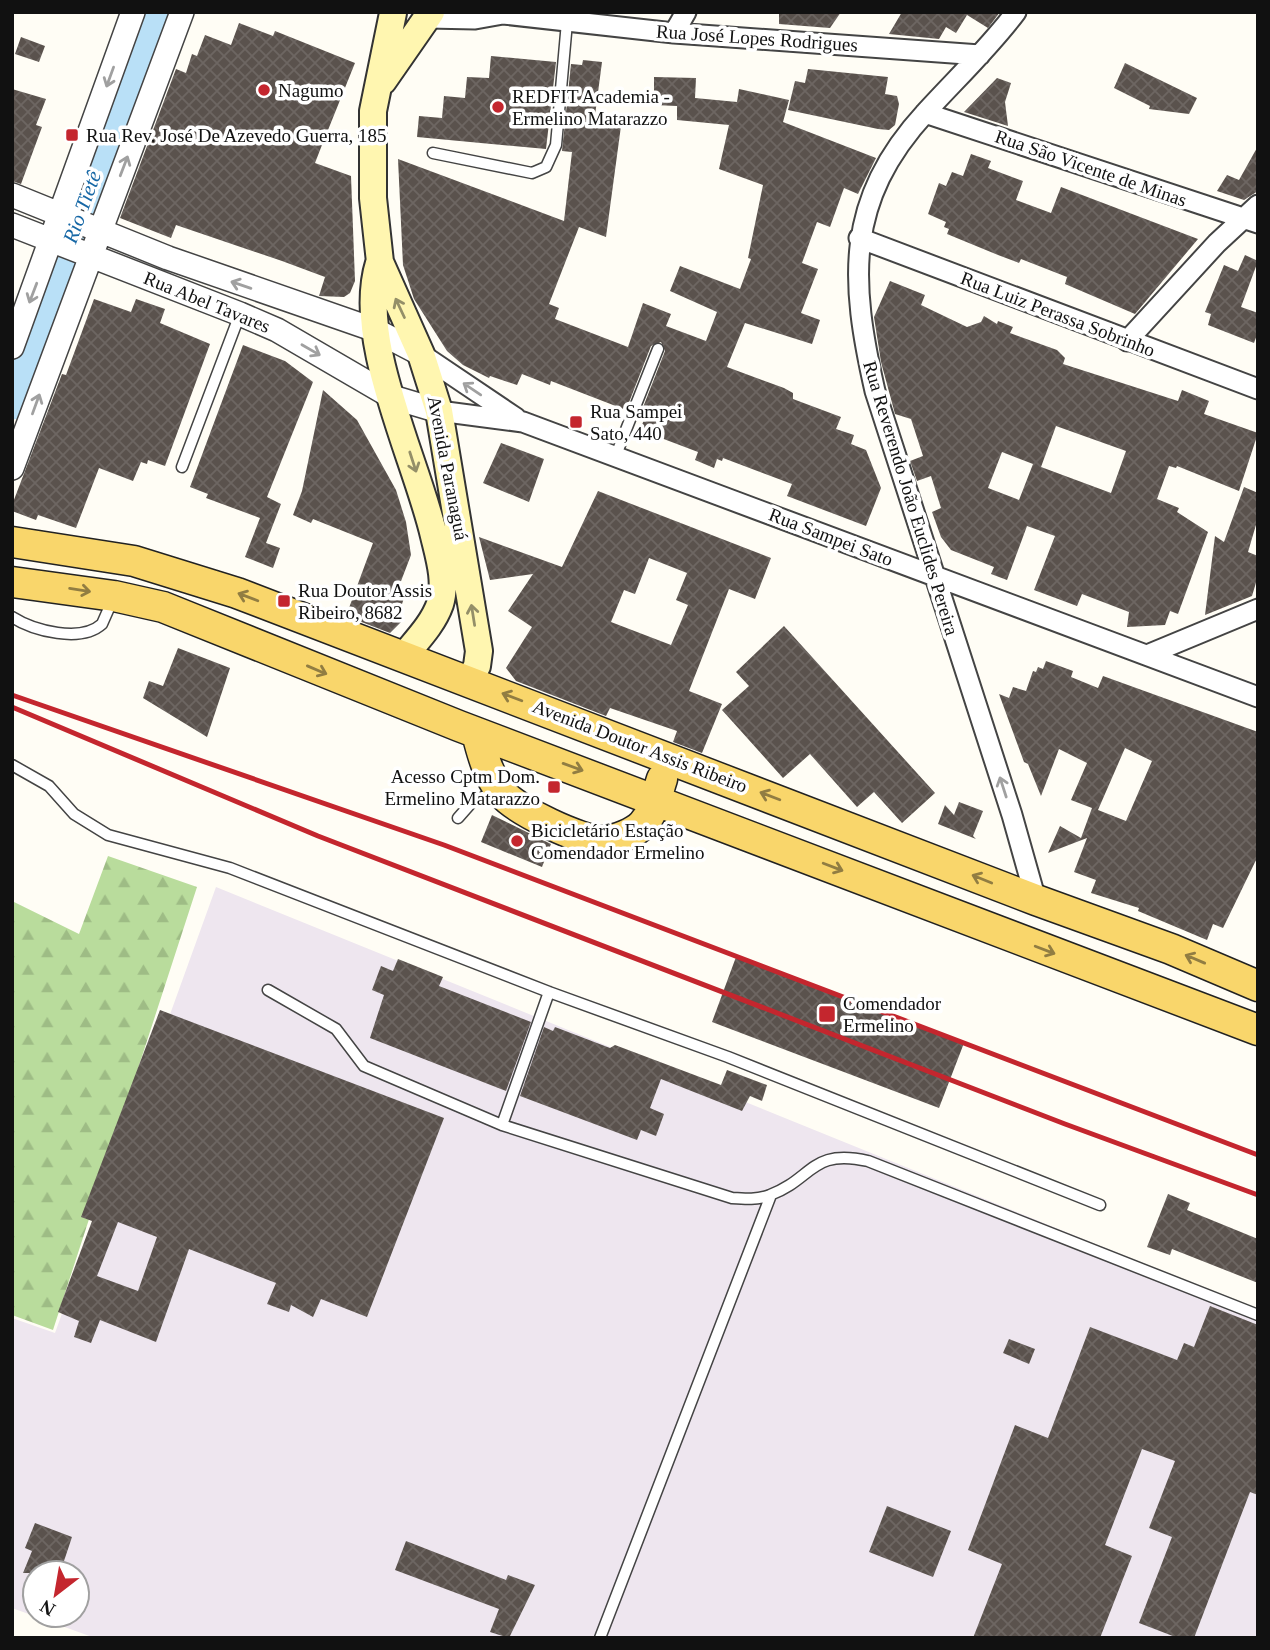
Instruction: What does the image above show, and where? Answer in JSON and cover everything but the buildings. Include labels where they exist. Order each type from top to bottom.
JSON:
[{"type":"main road","points":[[393,13],[398,19],[411,25],[428,17]]},
{"type":"main road","name":"Avenida Paranaguá","points":[[393,13],[373,111],[371,159],[380,262],[421,354],[439,411],[479,651],[477,666],[470,681]]},
{"type":"main road","name":"Avenida Paranaguá","points":[[378,88],[428,17]]},
{"type":"main road","name":"Avenida Paranaguá","points":[[380,262],[374,282],[375,330],[392,397],[428,509],[442,585],[439,606],[431,622],[404,656]]},
{"type":"main road","name":"Avenida Doutor Assis Ribeiro","points":[[12,542],[134,561],[237,593],[1036,900],[1171,949],[1258,986]]},
{"type":"main road","points":[[12,582],[114,596],[163,607],[394,701],[656,798],[1258,1030]]},
{"type":"main road","points":[[394,701],[444,692],[470,681]]},
{"type":"main road","points":[[477,733],[486,763],[500,791],[527,813],[604,841],[638,829],[650,813],[669,759]]},
{"type":"street","points":[[12,347],[55,241],[133,12]]},
{"type":"street","points":[[12,468],[97,229],[182,12]]},
{"type":"street","points":[[674,33],[686,12]]},
{"type":"street","name":"Rua Reverendo João Euclides Pereira","points":[[1016,12],[903,139],[882,173],[867,207],[859,238],[858,289],[863,340],[875,391],[1012,815],[1036,900]]},
{"type":"street","name":"Rua José Lopes Rodrigues","points":[[428,17],[475,19],[497,13],[567,22],[593,18],[674,33],[980,55]]},
{"type":"street","name":"Rua São Vicente de Minas","points":[[925,113],[1250,221]]},
{"type":"street","name":"Rua Abel Tavares","points":[[12,195],[168,258],[375,330],[421,354]]},
{"type":"street","points":[[1127,341],[1183,278],[1250,221],[1258,205]]},
{"type":"street","name":"Rua Abel Tavares","points":[[12,225],[277,330],[392,397],[439,411]]},
{"type":"street","name":"Rua Luiz Perassa Sobrinho","points":[[859,238],[1258,389]]},
{"type":"street","points":[[277,330],[284,299]]},
{"type":"street","name":"Rua Sampei Sato","points":[[421,354],[523,422]]},
{"type":"street","name":"Rua Sampei Sato","points":[[439,411],[523,422],[1258,697]]},
{"type":"street","points":[[1147,654],[1258,609]]},
{"type":"lane","points":[[433,153],[532,173],[546,167],[556,145],[567,22]]},
{"type":"lane","points":[[182,467],[240,314]]},
{"type":"lane","points":[[616,455],[658,349]]},
{"type":"lane","points":[[12,617],[28,625],[70,634],[85,633],[102,624],[114,596]]},
{"type":"lane","points":[[12,765],[49,786],[74,814],[108,835],[230,868],[549,992],[728,1057],[1100,1205]]},
{"type":"lane","points":[[458,818],[473,801],[500,791]]},
{"type":"lane","points":[[268,990],[336,1029],[364,1066],[502,1125],[732,1198],[754,1199],[771,1195],[821,1161],[850,1157],[868,1161],[1258,1315]]},
{"type":"lane","points":[[502,1125],[549,992]]},
{"type":"lane","points":[[600,1638],[771,1195]]},
{"type":"shaded area","points":[[216,887],[1258,1310],[1258,1638],[95,1638],[70,1629],[91,1629],[91,1559],[21,1559],[21,1611],[12,1608],[12,1318],[55,1333]]},
{"type":"green space","points":[[108,856],[197,887],[53,1330],[12,1315],[12,901],[79,934]]},
{"type":"waterway","name":"Rio Tietê","points":[[12,402],[152,12]]},
{"type":"railway","points":[[12,695],[444,845],[1258,1155]]},
{"type":"railway","points":[[12,707],[318,836],[1065,1124],[1258,1195]]},
{"type":"place","name":"Nagumo","points":[[264,90]]},
{"type":"place","name":"REDFIT Academia - Ermelino Matarazzo","points":[[498,107]]},
{"type":"place","name":"Rua Rev. José De Azevedo Guerra, 185","points":[[72,135]]},
{"type":"place","name":"Rua Sampei Sato, 440","points":[[576,422]]},
{"type":"place","name":"Rua Doutor Assis Ribeiro, 8682","points":[[284,601]]},
{"type":"place","name":"Acesso Cptm Dom. Ermelino Matarazzo","points":[[554,787]]},
{"type":"place","name":"Bicicletário Estação Comendador Ermelino","points":[[517,841]]},
{"type":"place","name":"Comendador Ermelino","points":[[827,1014]]}]
